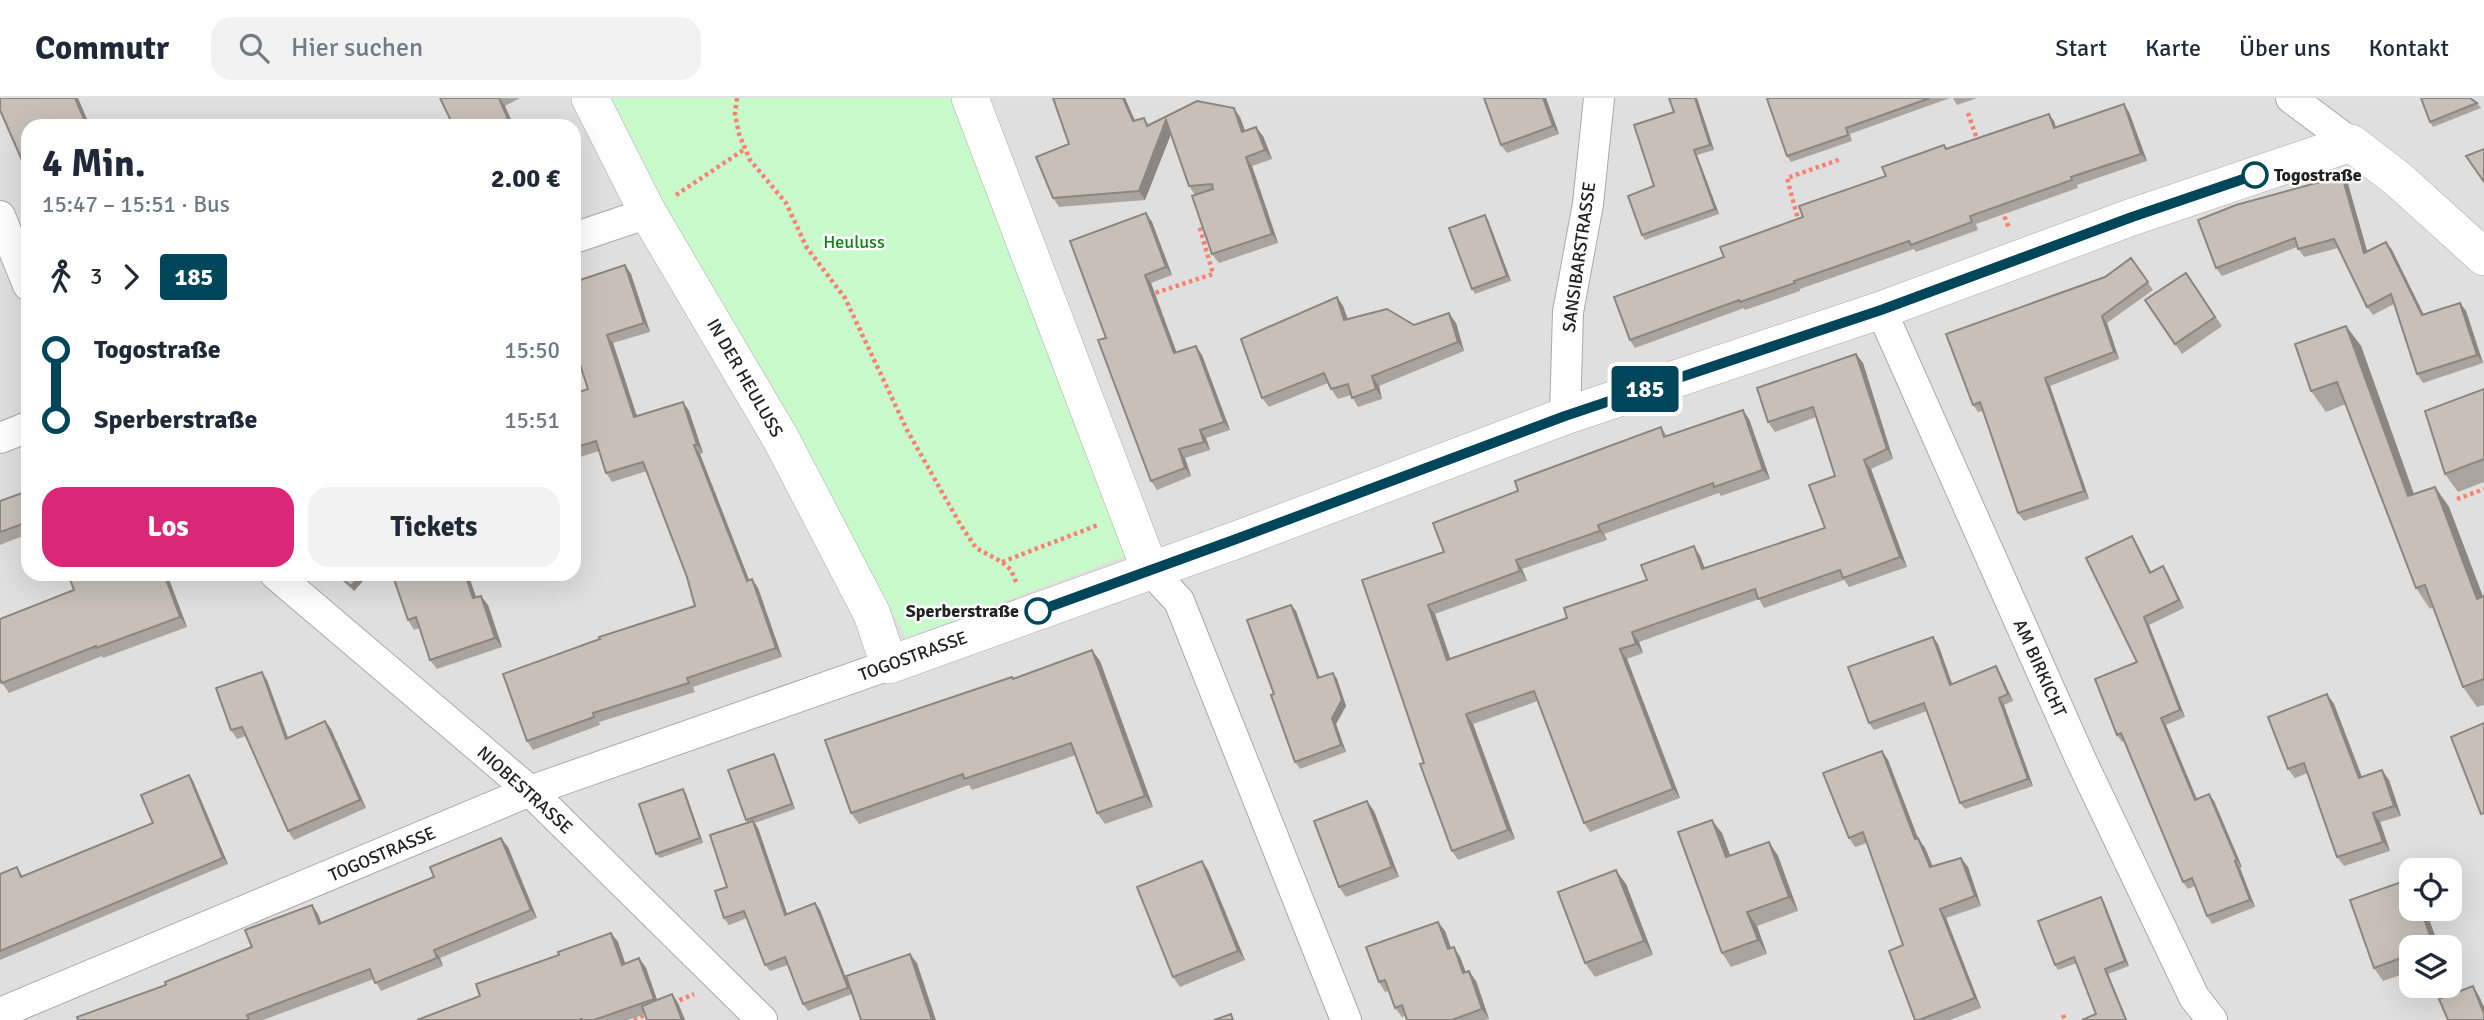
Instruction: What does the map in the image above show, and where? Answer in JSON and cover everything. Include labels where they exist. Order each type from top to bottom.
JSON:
[{"type":"street","name":"IN DER HEULUSS","points":[[590,98],[648,213],[781,439],[872,614],[889,664]]},
{"type":"street","points":[[970,98],[1150,570],[1179,601],[1346,1020]]},
{"type":"street","name":"SANSIBARSTRASSE","points":[[1565,416],[1568,312],[1588,204],[1599,98]]},
{"type":"street","points":[[2291,98],[2399,180],[2484,257]]},
{"type":"street","name":"TOGOSTRASSE","points":[[0,1013],[530,791],[1150,570],[1565,416],[1881,310],[2132,217],[2351,143]]},
{"type":"street","points":[[581,236],[648,213]]},
{"type":"street","points":[[0,216],[21,268]]},
{"type":"street","name":"AM BIRKICHT","points":[[1881,310],[2081,760],[2180,970],[2194,997],[2212,1020]]},
{"type":"street","points":[[0,438],[21,430]]},
{"type":"street","name":"NIOBESTRASSE","points":[[283,581],[530,791],[762,1020]]},
{"type":"path","points":[[737,98],[735,114],[739,134],[750,160],[786,203],[807,248],[845,298],[907,430],[960,524],[976,548],[1011,570],[1025,615]]},
{"type":"path","points":[[1968,113],[1981,149]]},
{"type":"path","points":[[648,213],[745,149]]},
{"type":"path","points":[[1801,231],[1787,178],[1841,159]]},
{"type":"path","points":[[1998,198],[2020,258]]},
{"type":"path","points":[[1148,295],[1213,274],[1199,225]]},
{"type":"path","points":[[2457,499],[2484,489]]},
{"type":"path","points":[[1002,562],[1129,513]]},
{"type":"path","points":[[672,1003],[723,981]]},
{"type":"path","points":[[634,1020],[660,1009]]},
{"type":"shaded area","points":[[0,98],[2484,98],[2484,1020],[0,1020]]},
{"type":"green space","name":"Heuluss","points":[[604,98],[954,98],[1126,556],[906,638],[778,396],[654,193]]},
{"type":"building","points":[[0,98],[75,98],[84,119],[21,119],[21,158],[0,110]]},
{"type":"building","points":[[440,98],[499,98],[508,119],[450,119]]},
{"type":"building","points":[[1053,98],[1123,98],[1133,121],[1144,118],[1147,126],[1197,101],[1234,108],[1242,132],[1256,127],[1265,150],[1246,157],[1272,234],[1212,254],[1192,196],[1213,189],[1212,184],[1189,186],[1166,120],[1139,191],[1053,198],[1036,157],[1069,144]]},
{"type":"building","points":[[1484,98],[1543,98],[1553,126],[1501,145]]},
{"type":"building","points":[[1669,98],[1695,98],[1710,145],[1694,150],[1715,209],[1642,235],[1628,196],[1654,186],[1634,125],[1674,112]]},
{"type":"building","points":[[1930,98],[1846,128],[1848,135],[1787,156],[1767,99]]},
{"type":"building","points":[[2421,98],[2470,98],[2477,103],[2430,122]]},
{"type":"building","points":[[2124,104],[2141,154],[2071,177],[2072,180],[1970,216],[1972,222],[1911,245],[1909,241],[1630,340],[1614,297],[1724,257],[1720,247],[1803,217],[1799,206],[1886,176],[1882,167],[1944,145],[1946,149],[2049,114],[2054,128]]},
{"type":"building","points":[[2484,149],[2484,182],[2466,156]]},
{"type":"building","points":[[2342,176],[2364,253],[2386,242],[2422,315],[2460,303],[2477,355],[2417,374],[2391,294],[2367,307],[2334,239],[2298,249],[2295,238],[2216,268],[2198,220],[2236,205]]},
{"type":"building","points":[[1146,213],[1166,267],[1145,275],[1174,353],[1196,346],[1224,422],[1200,430],[1204,442],[1179,449],[1185,468],[1151,481],[1098,340],[1106,338],[1070,241]]},
{"type":"building","points":[[1485,215],[1507,276],[1472,289],[1449,228]]},
{"type":"building","points":[[2131,258],[2148,282],[2102,316],[2114,352],[2045,378],[2084,491],[2018,513],[1980,402],[1973,405],[1946,334],[2105,277]]},
{"type":"building","points":[[625,265],[644,323],[607,335],[634,417],[683,402],[697,445],[694,445],[747,581],[752,579],[776,648],[687,678],[689,683],[593,713],[594,717],[527,741],[503,674],[600,639],[599,637],[695,606],[687,577],[643,462],[606,473],[596,441],[581,446],[581,392],[588,389],[581,368],[581,280]]},
{"type":"building","points":[[2186,273],[2215,317],[2175,344],[2145,300]]},
{"type":"building","points":[[1337,297],[1344,320],[1387,309],[1414,325],[1449,313],[1458,342],[1372,376],[1376,389],[1352,398],[1348,384],[1331,389],[1324,373],[1262,398],[1241,339]]},
{"type":"building","points":[[2346,326],[2408,496],[2435,487],[2477,599],[2484,596],[2484,679],[2463,687],[2425,585],[2416,588],[2337,382],[2311,391],[2295,344]]},
{"type":"building","points":[[1856,354],[1887,449],[1864,460],[1900,557],[1843,578],[1840,570],[1758,599],[1755,589],[1632,632],[1636,644],[1620,649],[1673,789],[1584,823],[1534,691],[1466,714],[1508,830],[1452,851],[1420,764],[1424,763],[1362,580],[1444,552],[1433,523],[1518,491],[1515,481],[1661,427],[1664,437],[1743,410],[1763,470],[1714,487],[1713,483],[1598,525],[1600,531],[1516,560],[1520,571],[1428,605],[1447,660],[1567,618],[1564,608],[1647,580],[1641,565],[1694,546],[1702,569],[1825,528],[1809,485],[1835,476],[1813,407],[1768,422],[1757,388]]},
{"type":"building","points":[[2484,389],[2484,459],[2445,474],[2425,411]]},
{"type":"building","points":[[21,494],[21,524],[0,532],[0,501]]},
{"type":"building","points":[[2132,536],[2150,573],[2163,566],[2179,600],[2144,617],[2180,710],[2161,718],[2195,800],[2209,794],[2237,860],[2235,861],[2250,900],[2207,916],[2192,878],[2183,882],[2121,733],[2117,735],[2095,679],[2137,662],[2086,558]]},
{"type":"building","points":[[71,581],[167,581],[180,617],[2,683],[0,619],[74,590]]},
{"type":"building","points":[[395,581],[467,581],[473,598],[481,596],[495,638],[430,660],[416,617],[408,620]]},
{"type":"building","points":[[1291,605],[1318,678],[1333,673],[1342,700],[1332,718],[1341,745],[1295,762],[1247,620]]},
{"type":"building","points":[[1933,637],[1950,685],[1996,666],[2008,694],[1999,698],[2028,779],[1960,803],[1924,703],[1869,723],[1848,667]]},
{"type":"building","points":[[1092,650],[1145,796],[1097,813],[1071,743],[964,779],[963,774],[851,813],[825,740],[1012,677],[1013,679]]},
{"type":"building","points":[[262,672],[286,739],[325,721],[360,800],[288,831],[242,727],[231,730],[216,688]]},
{"type":"building","points":[[2327,694],[2359,778],[2382,770],[2394,806],[2373,813],[2383,842],[2337,857],[2304,763],[2288,769],[2268,717]]},
{"type":"building","points":[[2484,723],[2484,813],[2481,814],[2451,737]]},
{"type":"building","points":[[1882,751],[1915,839],[1918,838],[1930,867],[1961,858],[1975,896],[1940,909],[1975,998],[1919,1020],[1915,1020],[1889,951],[1903,945],[1863,832],[1849,838],[1823,773]]},
{"type":"building","points":[[774,754],[792,804],[746,820],[728,770]]},
{"type":"building","points":[[189,775],[223,858],[0,951],[0,874],[17,867],[21,877],[153,823],[141,795]]},
{"type":"building","points":[[683,789],[700,838],[656,854],[639,804]]},
{"type":"building","points":[[1367,801],[1392,867],[1339,887],[1314,821]]},
{"type":"building","points":[[1712,820],[1726,857],[1769,842],[1789,897],[1747,912],[1758,940],[1722,953],[1678,832]]},
{"type":"building","points":[[753,821],[785,915],[815,903],[848,988],[803,1004],[785,957],[765,965],[744,911],[724,918],[715,891],[727,887],[710,835]]},
{"type":"building","points":[[501,838],[531,910],[434,950],[437,958],[375,983],[370,969],[247,1015],[249,1020],[78,1020],[77,1017],[166,985],[165,982],[252,947],[245,930],[312,905],[319,924],[434,877],[430,867]]},
{"type":"building","points":[[1202,861],[1238,951],[1173,977],[1137,887]]},
{"type":"building","points":[[1616,870],[1644,941],[1585,963],[1558,892]]},
{"type":"building","points":[[2399,883],[2399,921],[2425,921],[2430,935],[2399,935],[2399,959],[2374,968],[2350,900]]},
{"type":"building","points":[[2101,897],[2125,961],[2105,969],[2126,1020],[2082,1020],[2096,1014],[2074,957],[2055,965],[2038,921]]},
{"type":"building","points":[[1438,922],[1448,949],[1454,947],[1463,973],[1469,971],[1482,1009],[1452,1020],[1407,1020],[1402,1005],[1395,1008],[1385,980],[1379,982],[1366,947]]},
{"type":"building","points":[[611,933],[622,965],[639,958],[654,999],[594,1020],[417,1020],[480,996],[476,984],[559,955],[558,952]]},
{"type":"building","points":[[910,954],[932,1020],[861,1020],[846,976]]},
{"type":"building","points":[[2473,986],[2484,1020],[2448,1020],[2439,999],[2462,998],[2462,990]]},
{"type":"building","points":[[672,994],[682,1020],[647,1020],[642,1006]]},
{"type":"building","points":[[1231,1014],[1233,1020],[1214,1020]]},
{"type":"bus line","name":"185","points":[[1038,611],[1565,416],[1881,310],[2132,217],[2255,175]]},
{"type":"place","name":"Togostraße","points":[[2255,175]]},
{"type":"place","name":"Sperberstraße","points":[[1038,611]]}]
